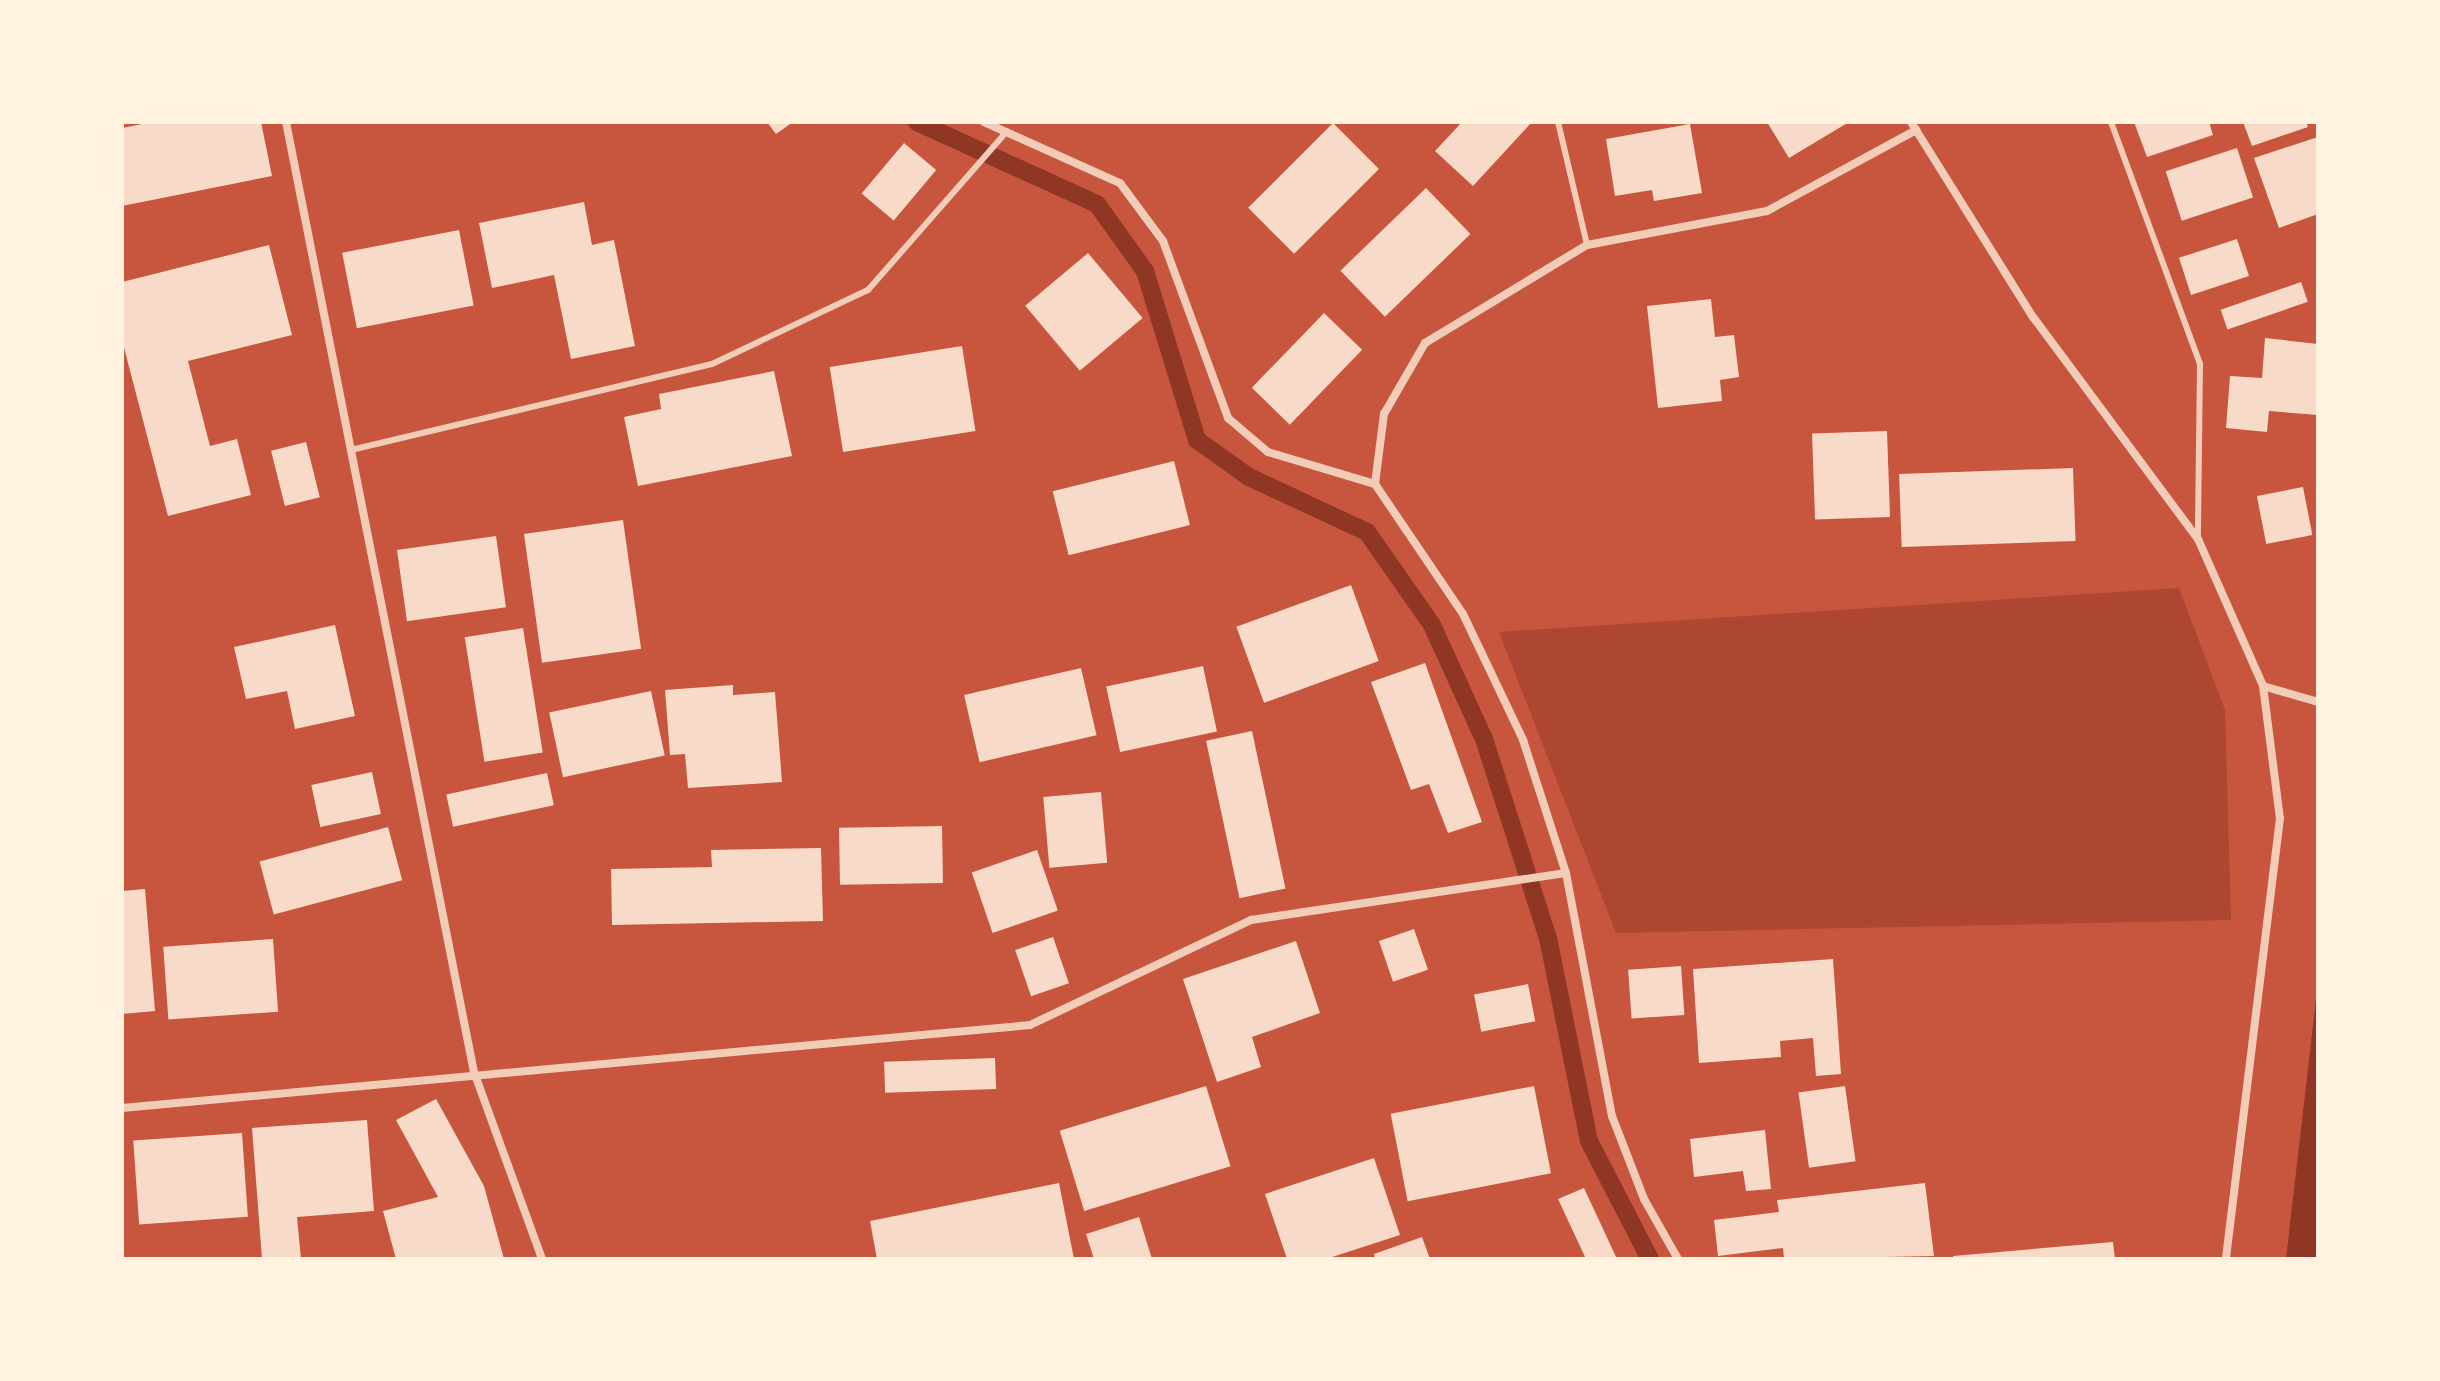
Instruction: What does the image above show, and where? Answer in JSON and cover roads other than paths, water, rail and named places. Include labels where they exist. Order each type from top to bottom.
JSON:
[{"type":"street","points":[[286,122],[474,1072],[542,1259]]},
{"type":"street","points":[[984,122],[1120,183],[1163,241],[1228,418],[1268,452],[1375,484],[1463,614],[1523,740],[1566,873],[1612,1116],[1644,1199],[1678,1259]]},
{"type":"street","points":[[1375,484],[1384,414],[1425,343],[1587,245],[1767,211],[1914,126],[2033,317],[2198,539],[2263,686],[2280,818],[2226,1259]]},
{"type":"street","points":[[2263,686],[2318,702]]},
{"type":"street","points":[[122,1108],[474,1072],[1030,1025],[1251,920],[1566,873]]},
{"type":"lane","points":[[1558,122],[1587,245]]},
{"type":"lane","points":[[2111,122],[2200,364],[2198,539]]},
{"type":"lane","points":[[351,450],[712,364],[868,290],[1007,131]]},
{"type":"waterway","points":[[917,122],[1097,204],[1145,271],[1197,440],[1249,477],[1367,532],[1432,625],[1484,739],[1548,938],[1589,1141],[1650,1259]]}]
